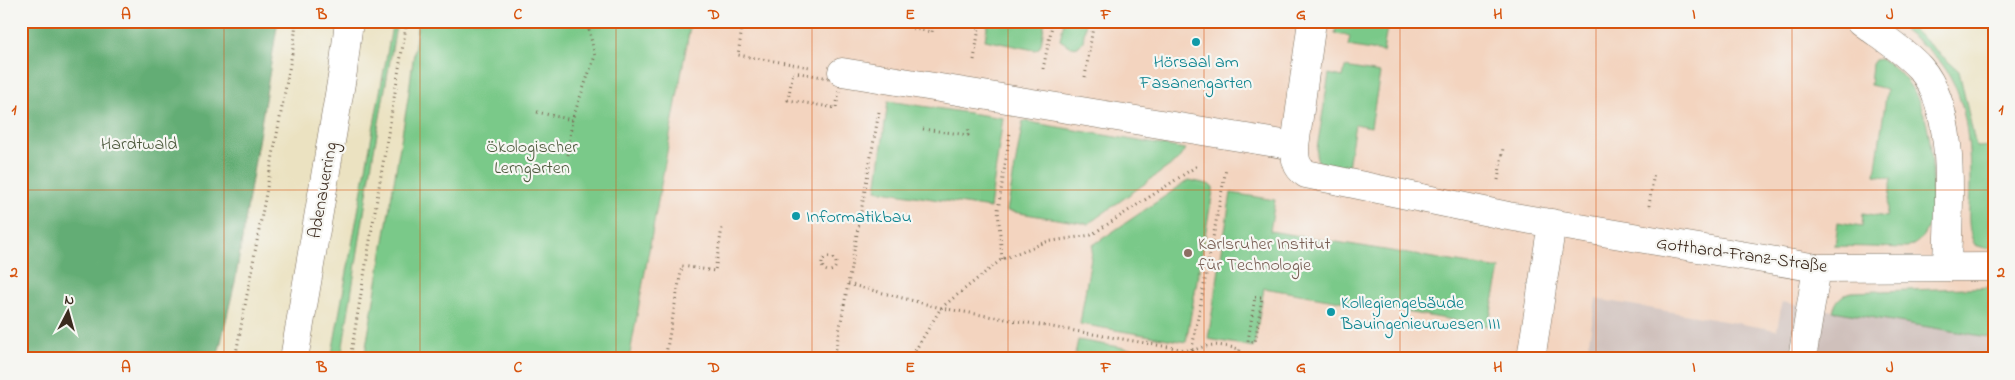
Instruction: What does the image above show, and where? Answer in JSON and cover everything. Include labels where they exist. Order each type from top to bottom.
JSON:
[{"type":"street","name":"Adenauerring","points":[[294,359],[349,21]]},
{"type":"street","name":"Gotthard-Franz-Straße","points":[[1312,21],[1294,146],[1295,160],[1300,170],[1314,176],[1493,213],[1817,268],[1994,268]]},
{"type":"street","points":[[1860,21],[1920,68],[1935,89],[1944,115],[1946,138],[1948,185],[1947,267]]},
{"type":"street","points":[[842,72],[1294,146]]},
{"type":"street","points":[[1531,359],[1552,223]]},
{"type":"street","points":[[1802,359],[1817,268]]},
{"type":"path","points":[[235,359],[294,43],[296,21]]},
{"type":"path","points":[[350,359],[407,21]]},
{"type":"path","points":[[568,155],[572,120],[595,56],[588,21]]},
{"type":"path","points":[[589,27],[603,21]]},
{"type":"path","points":[[743,21],[738,55],[842,72]]},
{"type":"path","points":[[893,21],[910,24],[909,28],[932,32],[934,21]]},
{"type":"path","points":[[1002,259],[998,210],[1026,103],[1053,21]]},
{"type":"path","points":[[1080,111],[1094,21]]},
{"type":"path","points":[[834,359],[885,79]]},
{"type":"path","points":[[537,112],[572,120]]},
{"type":"path","points":[[923,129],[960,134]]},
{"type":"path","points":[[910,359],[941,308],[1002,259],[1046,242],[1091,235],[1208,160],[1233,136]]},
{"type":"path","points":[[1190,359],[1233,136]]},
{"type":"path","points":[[1500,168],[1503,148]]},
{"type":"path","points":[[1651,192],[1654,172]]},
{"type":"path","points":[[665,359],[682,266],[715,271],[722,228]]},
{"type":"path","points":[[825,257],[836,260],[833,270],[824,270],[822,264],[825,257]]},
{"type":"path","points":[[848,284],[941,308],[1192,351],[1207,356]]},
{"type":"path","points":[[1255,297],[1262,297],[1255,342],[1248,342],[1255,297]]},
{"type":"path","points":[[1192,351],[1209,344],[1224,346],[1240,349],[1238,359]]},
{"type":"path","points":[[1192,351],[1197,359]]},
{"type":"shaded area","name":"Karlsruher Institut für Technologie","points":[[418,21],[1903,21],[1959,71],[1976,147],[1994,146],[1994,359],[364,359],[408,99]]},
{"type":"shaded area","points":[[1596,299],[1777,330],[1782,302],[1994,338],[1994,359],[1586,359]]},
{"type":"green space","name":"Hardtwald","points":[[21,21],[278,21],[235,282],[217,359],[21,359]]},
{"type":"green space","points":[[393,21],[397,21],[373,156],[341,359],[331,359]]},
{"type":"green space","name":"Ökologischer Lerngarten","points":[[418,21],[691,21],[629,359],[364,359],[408,99]]},
{"type":"green space","points":[[988,21],[1045,21],[1041,44],[1038,49],[1034,50],[985,40]]},
{"type":"green space","points":[[1064,21],[1086,21],[1083,41],[1079,46],[1071,47],[1060,40]]},
{"type":"green space","points":[[1337,21],[1388,21],[1383,52],[1348,46],[1350,36],[1335,34]]},
{"type":"green space","points":[[1893,21],[1903,21],[1959,71],[1976,147],[1994,146],[1994,249],[1975,245],[1970,231],[1968,138],[1957,91],[1937,58]]},
{"type":"green space","points":[[1880,59],[1893,67],[1904,78],[1913,90],[1925,116],[1932,160],[1930,218],[1927,229],[1921,239],[1907,248],[1835,246],[1838,222],[1862,226],[1863,213],[1886,217],[1892,178],[1875,175],[1887,89],[1870,85],[1872,64],[1875,60]]},
{"type":"green space","points":[[1345,67],[1380,73],[1371,127],[1355,124],[1348,167],[1321,163],[1316,155],[1329,74],[1343,77]]},
{"type":"green space","points":[[888,101],[1003,118],[990,208],[876,190]]},
{"type":"green space","points":[[1023,121],[1185,149],[1178,160],[1088,224],[1007,211]]},
{"type":"green space","points":[[1189,180],[1208,184],[1213,187],[1213,191],[1186,342],[1080,324],[1093,245]]},
{"type":"green space","points":[[1231,193],[1275,200],[1270,231],[1500,269],[1488,326],[1264,288],[1254,347],[1208,339]]},
{"type":"green space","points":[[1994,287],[1994,338],[1833,311],[1840,298],[1852,292]]},
{"type":"green space","points":[[1078,340],[1183,358],[1183,359],[1074,359]]},
{"type":"place","name":"Hörsaal am Fasanengarten","points":[[1196,42]]},
{"type":"place","name":"Informatikbau","points":[[796,216]]},
{"type":"place","name":"Karlsruher Institut für Technologie","points":[[1188,253]]},
{"type":"place","name":"Kollegiengebäude Bauingenieurwesen III","points":[[1331,312]]}]
